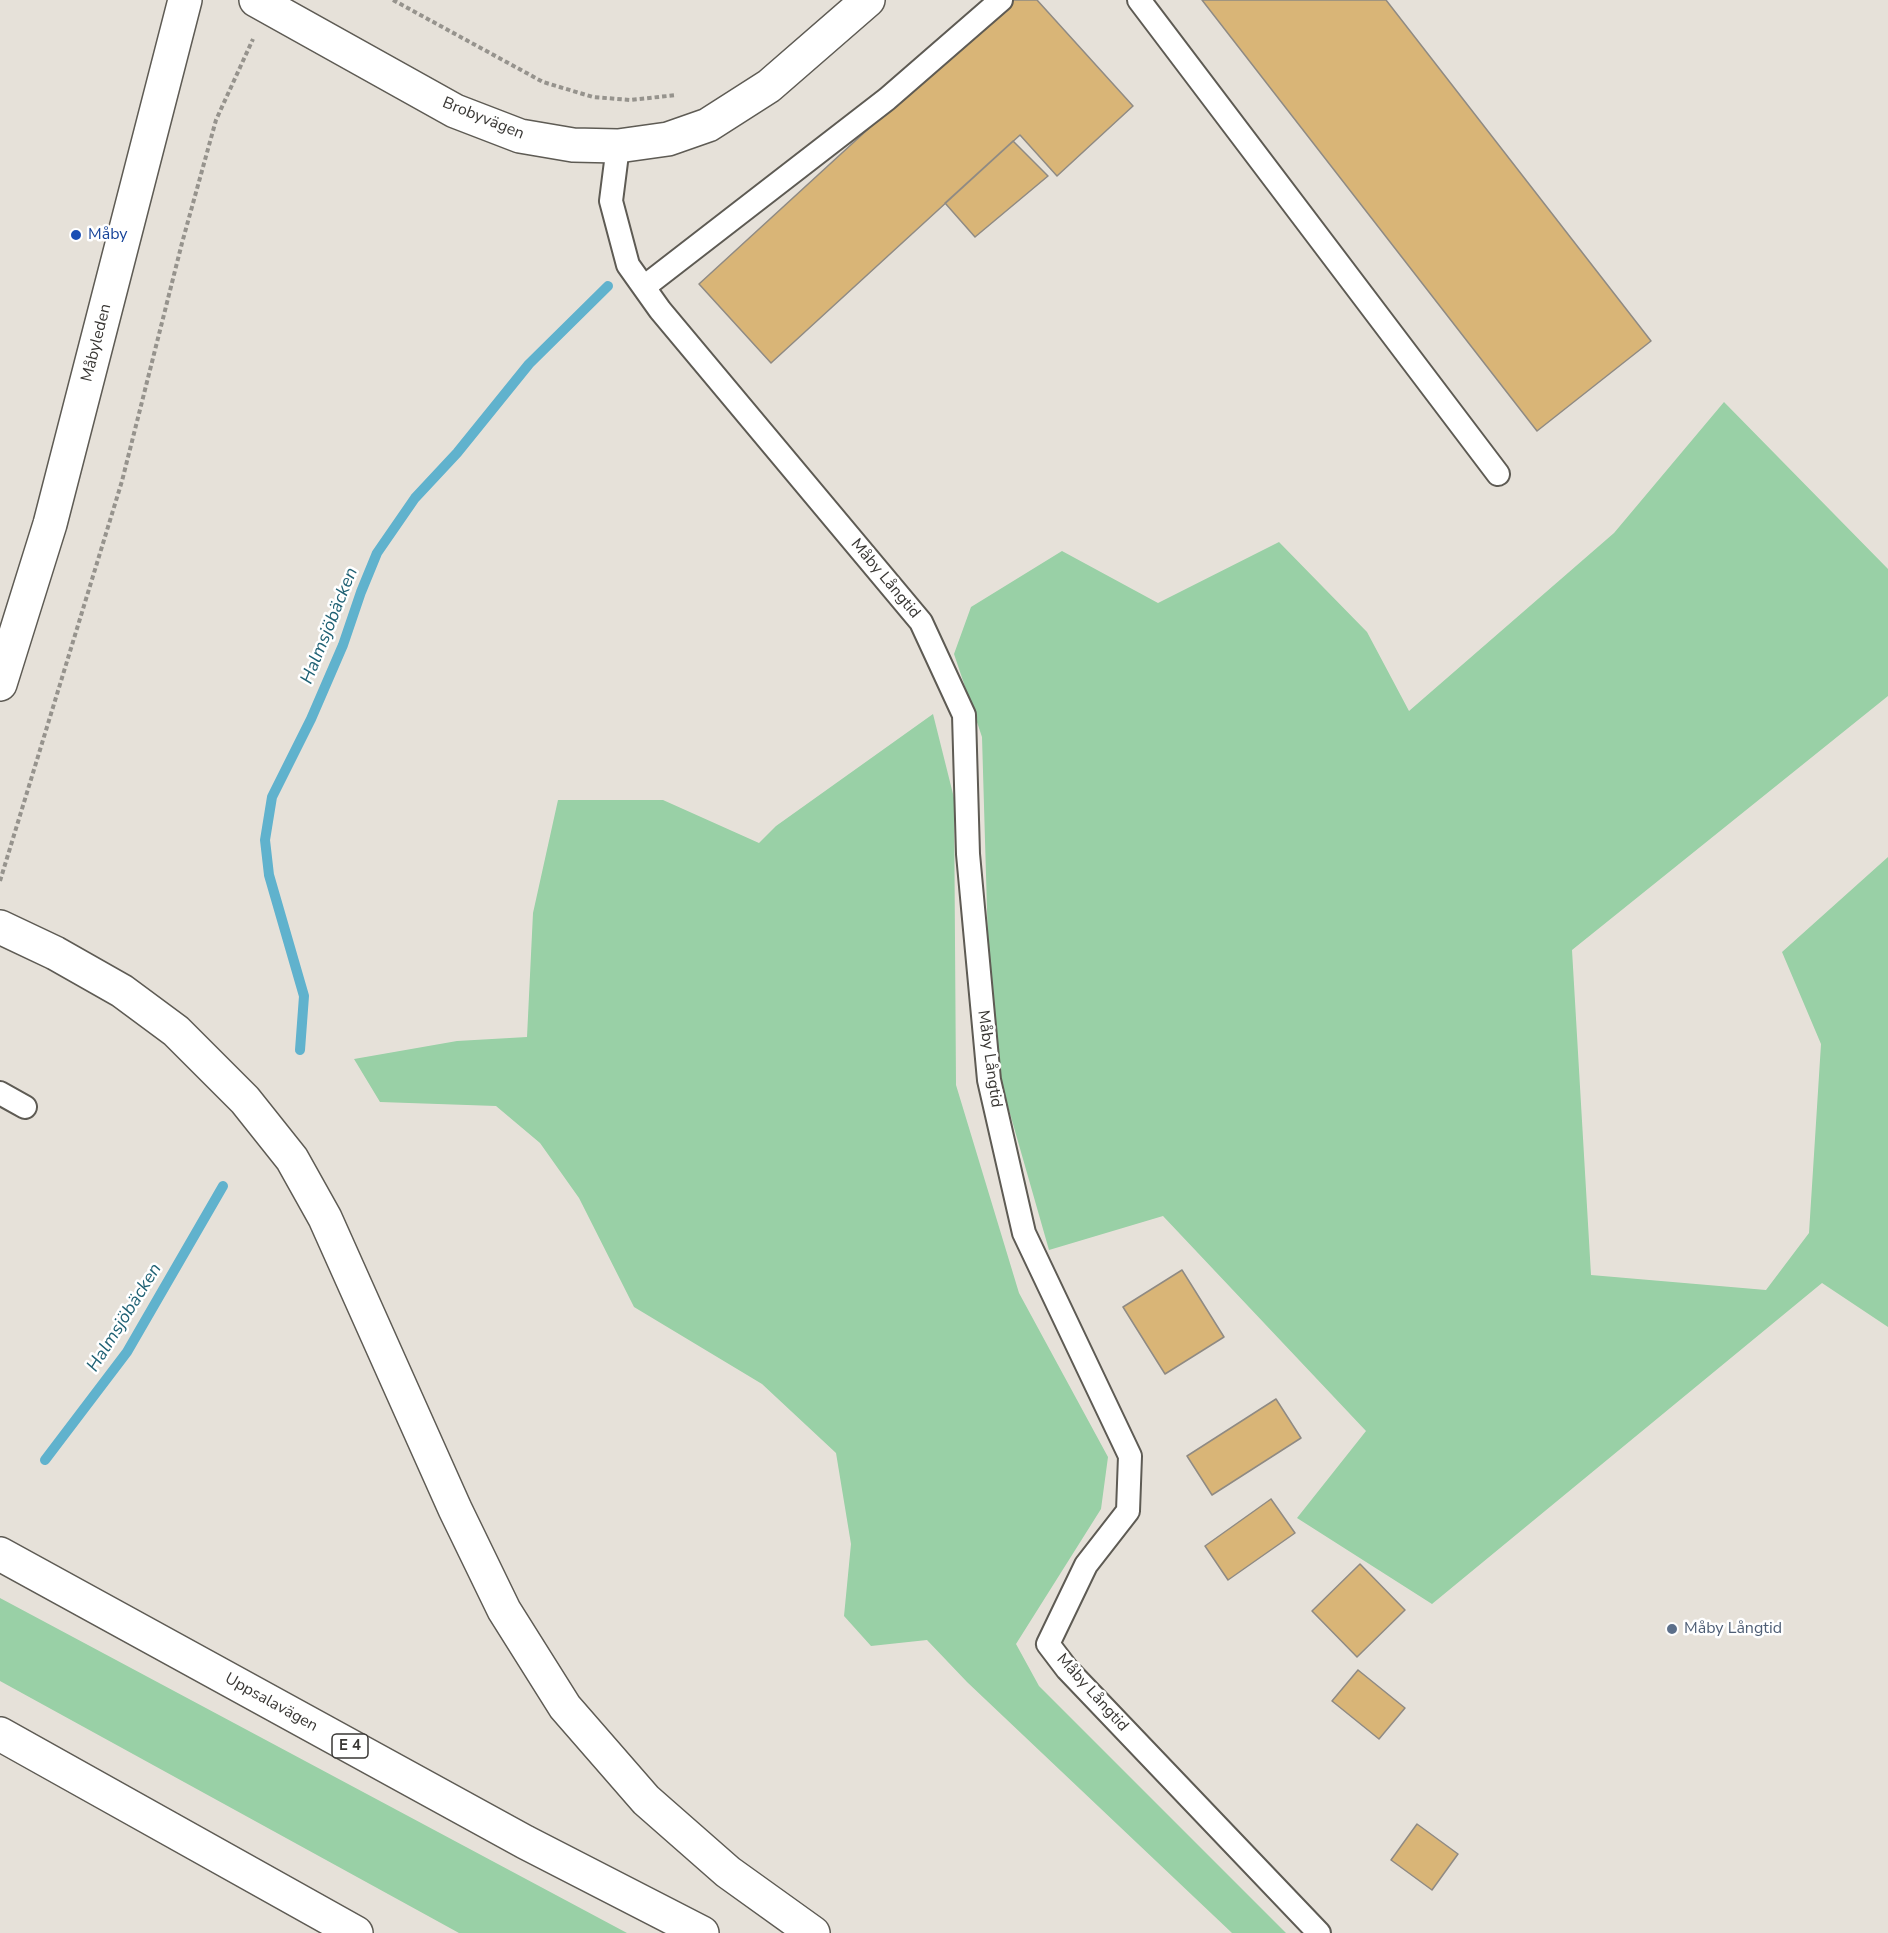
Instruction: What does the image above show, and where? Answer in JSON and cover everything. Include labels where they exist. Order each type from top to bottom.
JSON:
[{"type":"main road","name":"Måbyleden","points":[[0,684],[50,524],[185,0]]},
{"type":"main road","name":"Brobyvägen","points":[[262,3],[455,111],[520,136],[573,145],[618,146],[668,139],[708,125],[769,86],[868,0]]},
{"type":"main road","points":[[0,927],[54,953],[112,986],[158,1018],[176,1031],[245,1100],[292,1159],[325,1218],[455,1509],[504,1610],[565,1707],[646,1800],[728,1872],[813,1933]]},
{"type":"main road","name":"Uppsalavägen","points":[[0,1554],[525,1842],[702,1933]]},
{"type":"main road","points":[[0,1734],[356,1933]]},
{"type":"lane","points":[[644,287],[887,99],[1001,0]]},
{"type":"lane","points":[[1138,0],[1498,474]]},
{"type":"lane","name":"Måby Långtid","points":[[618,146],[611,201],[628,266],[660,310],[921,622],[964,715],[968,854],[989,1080],[1024,1233],[1130,1456],[1128,1510],[1086,1565],[1048,1644],[1067,1669],[1319,1933]]},
{"type":"lane","points":[[0,1093],[25,1107]]},
{"type":"path","points":[[393,0],[543,82],[593,98],[630,100],[684,95]]},
{"type":"path","points":[[0,880],[122,481],[182,243],[216,120],[262,3]]},
{"type":"green space","points":[[1724,402],[1888,569],[1888,696],[1572,950],[1591,1275],[1766,1290],[1809,1233],[1821,1044],[1782,952],[1888,857],[1888,1327],[1822,1283],[1432,1604],[1297,1518],[1366,1431],[1163,1216],[1049,1250],[991,1047],[982,737],[954,654],[971,607],[1062,551],[1158,603],[1279,542],[1367,632],[1409,711],[1614,533]]},
{"type":"green space","points":[[933,714],[954,798],[956,1085],[1019,1293],[1108,1457],[1101,1509],[1016,1644],[1039,1686],[1286,1933],[1232,1933],[967,1682],[927,1640],[871,1646],[844,1616],[851,1544],[836,1453],[762,1384],[634,1307],[579,1198],[540,1143],[496,1106],[380,1102],[354,1059],[457,1041],[527,1037],[533,913],[558,800],[663,800],[759,843],[776,826]]},
{"type":"green space","points":[[0,1598],[627,1933],[459,1933],[0,1681]]},
{"type":"building","points":[[1009,0],[1037,0],[1133,106],[1057,176],[1020,135],[771,363],[699,284]]},
{"type":"building","points":[[1202,0],[1386,0],[1651,341],[1537,431]]},
{"type":"building","points":[[1013,141],[1048,176],[975,237],[945,203]]},
{"type":"building","points":[[1182,1270],[1224,1337],[1165,1374],[1123,1307]]},
{"type":"building","points":[[1276,1399],[1301,1438],[1212,1495],[1187,1456]]},
{"type":"building","points":[[1271,1499],[1295,1533],[1228,1580],[1205,1546]]},
{"type":"building","points":[[1360,1564],[1405,1610],[1357,1657],[1312,1611]]},
{"type":"building","points":[[1358,1670],[1405,1708],[1379,1739],[1332,1701]]},
{"type":"building","points":[[1417,1824],[1458,1854],[1432,1890],[1391,1860]]},
{"type":"waterway","name":"Halmsjöbäcken","points":[[300,1050],[304,996],[269,875],[265,840],[272,797],[311,719],[343,645],[377,553],[415,498],[457,453],[529,364],[608,286]]},
{"type":"waterway","name":"Halmsjöbäcken","points":[[45,1460],[127,1352],[223,1186]]},
{"type":"place","name":"Måby","points":[[76,235]]},
{"type":"place","name":"Måby Långtid","points":[[1672,1629]]}]
